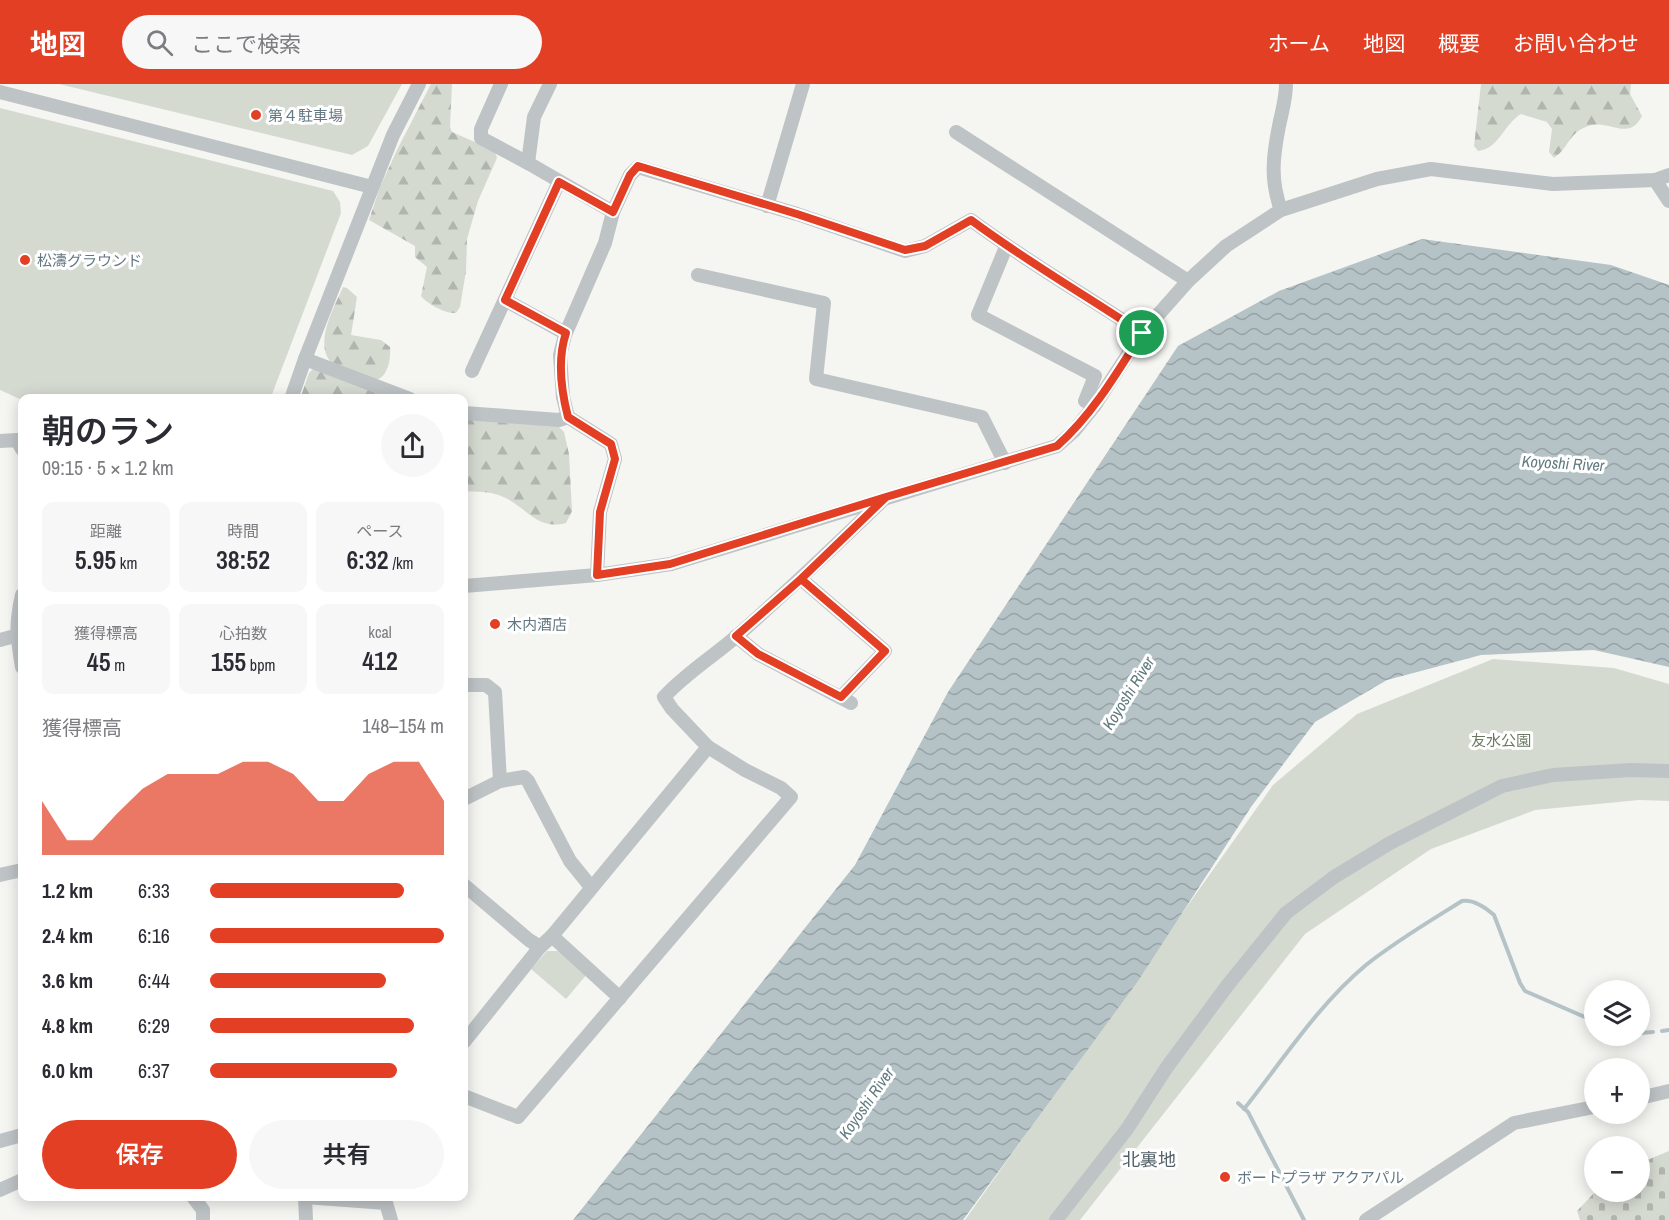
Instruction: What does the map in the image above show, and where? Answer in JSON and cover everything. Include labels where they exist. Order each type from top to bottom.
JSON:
[{"type":"street","points":[[293,394],[304,359],[393,135],[419,84]]},
{"type":"street","points":[[501,84],[481,129],[481,138],[613,212]]},
{"type":"street","points":[[528,163],[534,117],[550,84]]},
{"type":"street","points":[[767,206],[803,84]]},
{"type":"street","points":[[1281,210],[1274,190],[1273,165],[1286,99],[1286,84]]},
{"type":"street","points":[[0,93],[372,187]]},
{"type":"street","points":[[956,132],[1188,281]]},
{"type":"street","points":[[597,575],[600,512],[615,459],[611,444],[568,417],[563,397],[560,355],[566,333],[605,243],[613,212],[630,175],[638,166],[808,217],[905,250],[925,246],[971,220],[1006,247],[1068,284],[1142,333]]},
{"type":"street","points":[[468,586],[597,575],[670,564],[1057,446],[1074,432],[1095,405],[1142,333],[1188,281],[1226,246],[1281,210],[1377,179],[1431,169],[1553,184],[1654,180],[1669,175]]},
{"type":"street","points":[[1654,180],[1669,201]]},
{"type":"street","points":[[472,371],[559,182]]},
{"type":"street","points":[[1006,247],[978,315],[1095,376],[1084,400],[1095,405]]},
{"type":"street","points":[[698,275],[824,303],[816,379],[982,417],[1005,463]]},
{"type":"street","points":[[505,300],[566,333]]},
{"type":"street","points":[[304,359],[397,394]]},
{"type":"street","points":[[468,413],[559,420],[568,417]]},
{"type":"street","points":[[0,441],[18,442]]},
{"type":"street","points":[[468,1098],[518,1117],[791,797],[781,788],[745,770],[708,747],[672,709],[664,697],[678,682],[736,636],[801,579],[886,497]]},
{"type":"street","points":[[736,636],[758,654],[846,700],[885,651],[801,579]]},
{"type":"street","points":[[18,610],[16,618],[18,629]]},
{"type":"street","points":[[0,640],[18,634]]},
{"type":"street","points":[[468,685],[486,685],[495,692],[500,781]]},
{"type":"street","points":[[468,1037],[540,947],[552,936],[708,747]]},
{"type":"street","points":[[1056,1220],[1127,1130],[1167,1067],[1241,968],[1286,914],[1334,876],[1390,843],[1502,786],[1553,775],[1631,770],[1669,771]]},
{"type":"street","points":[[468,797],[500,781],[524,777],[570,861],[591,887]]},
{"type":"street","points":[[0,874],[18,871]]},
{"type":"street","points":[[468,888],[540,947]]},
{"type":"street","points":[[552,936],[620,998]]},
{"type":"street","points":[[1650,1096],[1669,1091]]},
{"type":"street","points":[[1366,1220],[1514,1123],[1584,1109]]},
{"type":"street","points":[[0,1141],[18,1137]]},
{"type":"street","points":[[0,1190],[18,1182]]},
{"type":"street","points":[[196,1201],[203,1210],[203,1220]]},
{"type":"street","points":[[305,1201],[306,1220]]},
{"type":"street","points":[[359,1201],[386,1203],[391,1220]]},
{"type":"green space","points":[[59,84],[402,84],[368,146],[352,155]]},
{"type":"green space","points":[[431,84],[452,84],[450,127],[452,132],[495,151],[497,158],[478,201],[467,239],[466,271],[460,307],[456,313],[437,308],[421,296],[427,267],[415,257],[415,246],[369,220],[380,187]]},
{"type":"green space","points":[[1481,84],[1631,84],[1630,94],[1642,116],[1637,123],[1626,129],[1599,124],[1584,128],[1574,135],[1554,158],[1549,152],[1552,129],[1547,122],[1521,114],[1491,146],[1478,151],[1474,146]]},
{"type":"green space","points":[[0,108],[333,191],[340,202],[341,213],[272,394],[18,394],[18,398],[0,390]]},
{"type":"green space","points":[[343,287],[357,297],[351,335],[381,340],[390,347],[388,367],[379,379],[375,380],[344,370],[335,366],[328,358],[325,349],[327,327]]},
{"type":"green space","points":[[314,368],[383,394],[302,394],[309,373]]},
{"type":"green space","points":[[468,419],[557,425],[564,432],[569,454],[572,511],[566,523],[555,525],[538,520],[510,500],[487,492],[468,491]]},
{"type":"green space","name":"友水公園","points":[[1493,659],[1614,668],[1669,684],[1669,801],[1639,800],[1535,810],[1431,849],[1305,934],[1080,1220],[965,1220],[1273,785],[1357,714]]},
{"type":"green space","points":[[547,951],[561,951],[587,974],[566,999],[531,969]]},
{"type":"green space","points":[[1669,1151],[1669,1220],[1580,1220],[1577,1211],[1586,1202],[1650,1202],[1650,1159]]},
{"type":"water","name":"Koyoshi River","points":[[1422,239],[1611,265],[1669,285],[1669,667],[1594,650],[1481,655],[1387,680],[1315,722],[1251,807],[1138,981],[963,1220],[573,1220],[855,865],[948,692],[1178,346],[1279,291]]},
{"type":"waterway","points":[[1244,1109],[1332,997],[1366,965],[1389,948],[1462,901],[1475,903],[1494,915],[1525,991],[1584,1017]]},
{"type":"waterway","points":[[1662,1031],[1669,1030]]},
{"type":"waterway","points":[[1238,1103],[1248,1112],[1304,1220]]},
{"type":"place","name":"第４駐車場","points":[[256,115]]},
{"type":"place","name":"松濤グラウンド","points":[[25,260]]},
{"type":"place","name":"木内酒店","points":[[495,624]]},
{"type":"place","name":"ボートプラザ アクアパル","points":[[1225,1177]]},
{"type":"district","name":"北裏地","points":[[1149,1159]]},
{"type":"route","points":[[1142,333],[1068,284],[1006,247],[971,220],[925,246],[905,250],[797,214],[681,181],[638,166],[630,175],[613,212],[559,182],[505,300],[566,333],[560,355],[563,397],[568,417],[611,444],[615,459],[600,512],[597,575],[670,564],[886,497],[801,579],[736,636],[758,654],[841,697],[885,651],[801,579],[843,538],[886,497],[1057,446],[1074,432],[1095,405],[1142,333]]}]
